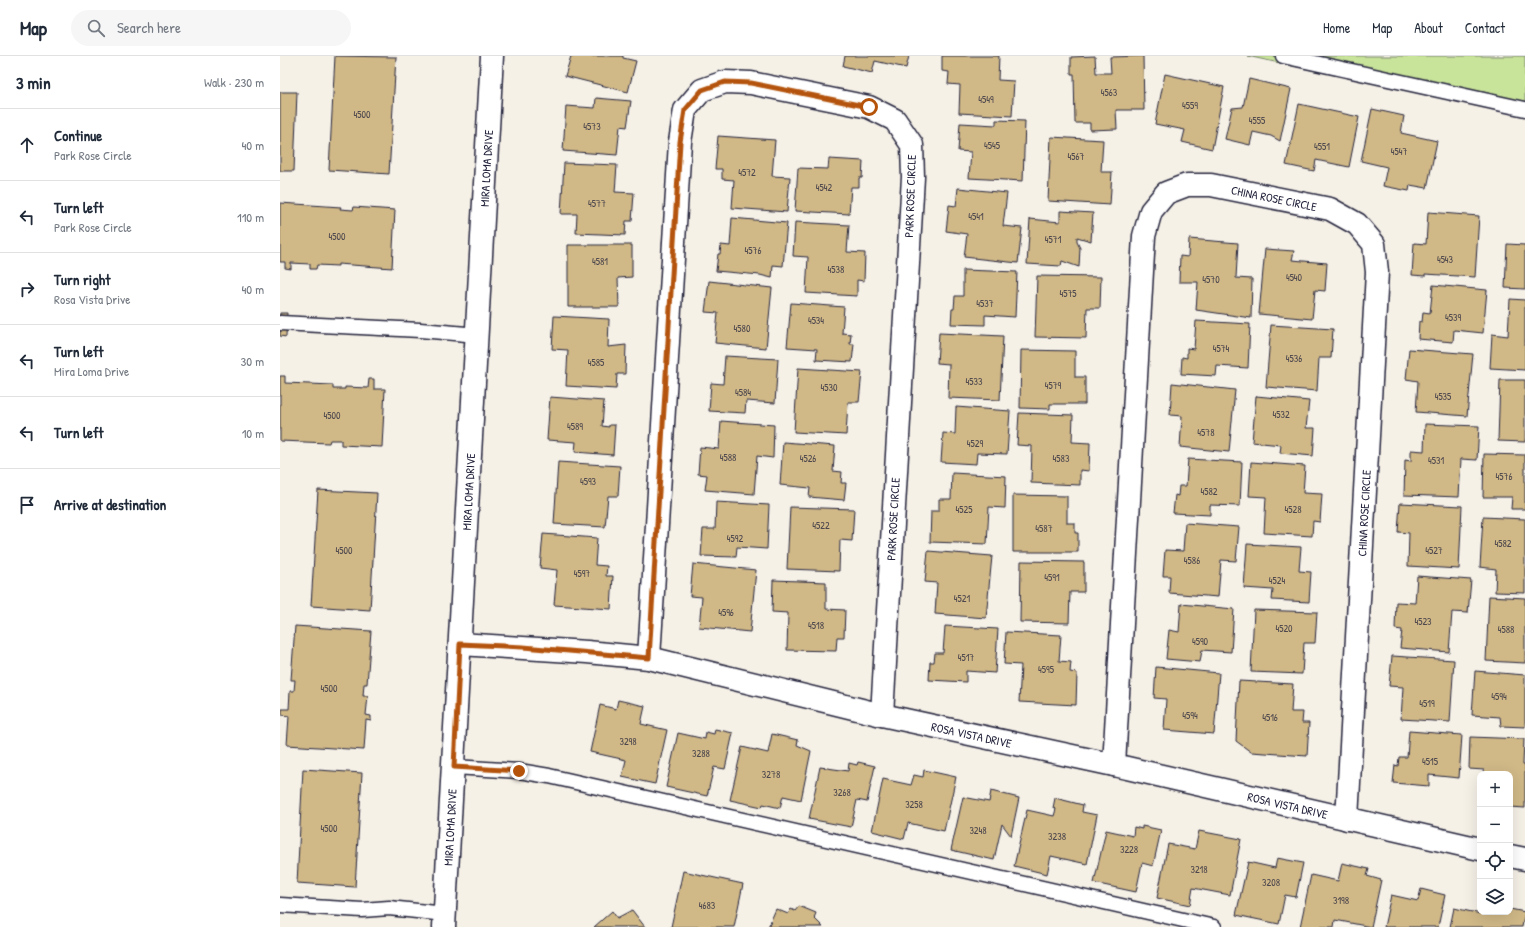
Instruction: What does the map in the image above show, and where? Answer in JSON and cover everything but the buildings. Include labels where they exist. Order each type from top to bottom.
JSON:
[{"type":"street","name":"MIRA LOMA DRIVE","points":[[445,920],[492,56]]},
{"type":"street","name":"PARK ROSE CIRCLE","points":[[649,658],[680,142],[685,110],[702,90],[725,82],[751,83],[869,107],[895,120],[912,145],[913,177],[882,715]]},
{"type":"street","name":"CHINA ROSE CIRCLE","points":[[1114,765],[1144,236],[1151,211],[1166,193],[1187,185],[1210,185],[1330,209],[1357,224],[1374,244],[1377,272],[1346,819]]},
{"type":"street","name":"ROSA VISTA DRIVE","points":[[460,644],[649,658],[882,715],[1114,765],[1477,848]]},
{"type":"street","points":[[1513,857],[1525,859]]},
{"type":"lane","points":[[1283,56],[1525,109]]},
{"type":"lane","points":[[280,322],[478,335]]},
{"type":"lane","points":[[454,767],[519,771],[549,776],[1214,927]]},
{"type":"lane","points":[[280,905],[362,910],[388,908],[445,920]]},
{"type":"green space","points":[[1247,56],[1525,56],[1525,116]]},
{"type":"route","points":[[519,771],[454,767],[460,644],[523,647],[649,658],[680,142],[685,110],[702,90],[725,82],[751,83],[869,107]]}]
